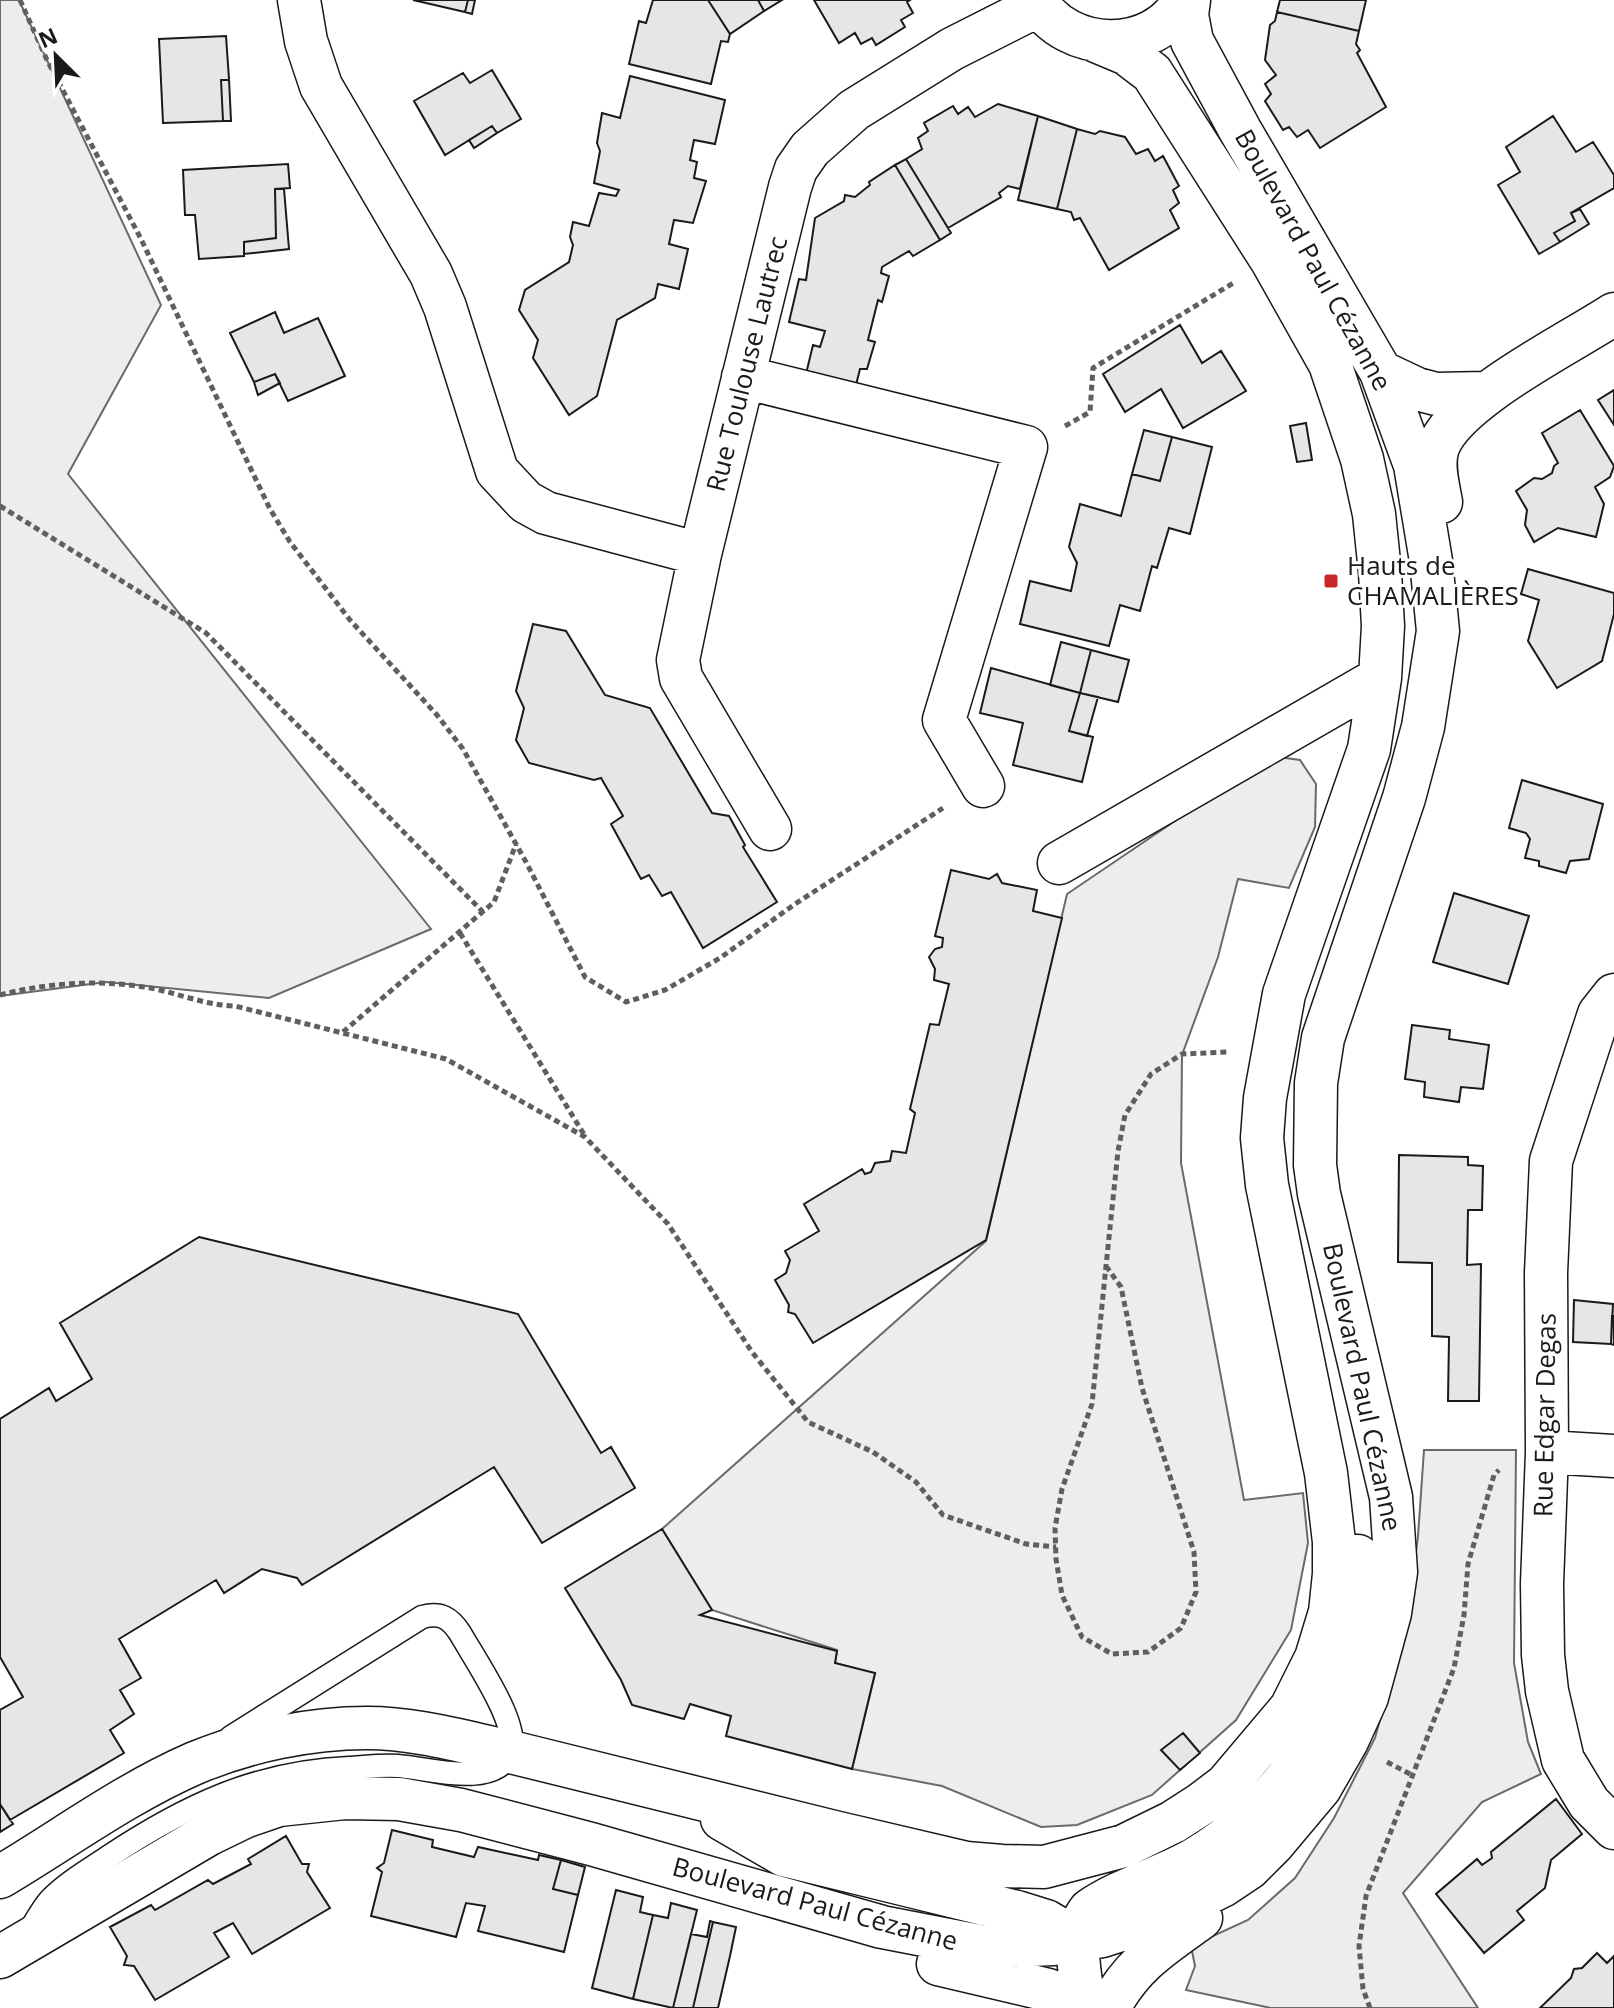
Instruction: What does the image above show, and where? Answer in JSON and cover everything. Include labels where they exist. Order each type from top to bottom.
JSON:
[{"type":"street","points":[[299,0],[306,41],[321,86],[431,274],[497,471],[526,502],[546,513],[700,554]]},
{"type":"street","points":[[1096,41],[1121,42],[1144,35],[1165,23],[1187,0]]},
{"type":"street","name":"Boulevard Paul Cézanne","points":[[9,1953],[209,1834],[244,1817],[279,1805],[345,1798],[399,1799],[461,1810],[882,1927],[985,1947],[1053,1944],[1126,1929],[1186,1905],[1222,1886],[1249,1868],[1273,1844],[1320,1788],[1347,1741],[1380,1658],[1394,1585],[1396,1534],[1391,1497],[1319,1194],[1315,1165],[1316,1083],[1323,1038],[1404,798],[1423,727],[1438,631],[1431,561],[1415,465],[1381,372],[1240,130],[1192,41],[1187,0]]},
{"type":"street","name":"Rue Toulouse Lautrec","points":[[770,829],[678,668],[700,554],[790,187],[796,169],[810,149],[854,110],[952,49],[1038,3]]},
{"type":"street","name":"Boulevard Paul Cézanne","points":[[0,1877],[196,1763],[266,1740],[368,1728],[438,1736],[511,1752],[966,1863],[1044,1867],[1124,1846],[1173,1822],[1226,1785],[1291,1708],[1316,1658],[1330,1612],[1334,1542],[1326,1473],[1267,1185],[1262,1138],[1274,1039],[1284,994],[1369,749],[1380,678],[1383,626],[1374,514],[1362,459],[1330,364],[1272,261],[1152,73],[1127,54],[1074,35],[1055,23],[1038,3]]},
{"type":"street","points":[[1438,631],[1449,546],[1436,478],[1438,448],[1456,422],[1485,393],[1614,314]]},
{"type":"street","points":[[1381,372],[1417,389],[1436,394],[1485,393]]},
{"type":"street","points":[[743,377],[1026,447],[944,720],[983,786]]},
{"type":"street","points":[[1059,863],[1380,678]]},
{"type":"street","name":"Rue Edgar Degas","points":[[1614,995],[1599,1014],[1551,1161],[1546,1273],[1547,1452],[1542,1584],[1547,1691],[1563,1760],[1589,1803],[1614,1828]]},
{"type":"street","points":[[1547,1452],[1614,1456]]},
{"type":"street","points":[[1079,1940],[1084,1918],[1090,1910],[1196,1858],[1248,1820],[1273,1794],[1307,1749],[1331,1710],[1353,1648],[1361,1586],[1358,1554],[1326,1473]]},
{"type":"street","points":[[675,1793],[784,1855],[1046,1921],[1079,1940],[1091,1956],[1089,2001]]},
{"type":"street","points":[[736,1885],[859,1946],[1089,2001],[1118,1991],[1138,1966],[1162,1944],[1237,1892],[1259,1870],[1273,1844]]},
{"type":"lane","points":[[9,1953],[49,1901],[71,1882],[146,1832],[235,1788],[305,1771],[342,1768],[395,1766],[483,1774],[499,1768],[511,1752],[510,1723],[460,1633],[451,1621],[433,1614],[422,1617],[162,1780]]},
{"type":"path","points":[[20,0],[47,60],[141,239],[270,509],[290,542],[350,620],[437,715],[463,749],[585,977],[626,1002],[665,990],[720,958],[808,895],[950,803],[983,786]]},
{"type":"path","points":[[1026,447],[1090,412],[1093,368],[1272,261]]},
{"type":"path","points":[[0,506],[206,633],[483,912]]},
{"type":"path","points":[[342,1033],[494,902],[516,844]]},
{"type":"path","points":[[460,933],[585,1137],[668,1224],[752,1352],[808,1422],[873,1452],[916,1482],[943,1515],[1026,1544],[1056,1547]]},
{"type":"path","points":[[0,995],[74,984],[133,985],[194,1001],[235,1006],[446,1059],[585,1137]]},
{"type":"path","points":[[1106,1266],[1121,1287],[1142,1388],[1194,1552],[1196,1592],[1181,1628],[1148,1652],[1112,1654],[1082,1637],[1062,1595],[1055,1528],[1062,1489],[1092,1404],[1106,1266],[1118,1151],[1125,1115],[1151,1074],[1182,1054],[1222,1053],[1274,1039]]},
{"type":"path","points":[[1370,2008],[1363,1989],[1359,1946],[1366,1896],[1454,1668],[1464,1615],[1468,1564],[1480,1520]]},
{"type":"shaded area","points":[[0,0],[19,0],[161,305],[68,474],[431,929],[269,998],[106,982],[0,996]]},
{"type":"shaded area","points":[[1271,756],[1300,760],[1316,784],[1315,827],[1289,888],[1238,879],[1218,957],[1182,1055],[1181,1163],[1244,1500],[1303,1493],[1308,1543],[1291,1630],[1236,1720],[1152,1795],[1077,1825],[1041,1827],[942,1786],[852,1769],[875,1674],[835,1663],[837,1650],[712,1610],[662,1529],[986,1241],[1067,894]]},
{"type":"shaded area","points":[[1424,1450],[1516,1450],[1514,1663],[1528,1742],[1541,1774],[1482,1802],[1403,1893],[1478,2008],[1271,2008],[1186,1990],[1195,1966],[1191,1946],[1248,1920],[1295,1878],[1334,1818],[1375,1738],[1407,1624]]},
{"type":"building","points":[[413,0],[468,0],[465,12]]},
{"type":"building","points":[[468,0],[475,0],[472,14],[465,12]]},
{"type":"building","points":[[653,0],[708,0],[730,34],[728,42],[721,41],[711,84],[629,64],[639,21],[646,23]]},
{"type":"building","points":[[708,0],[758,0],[764,11],[730,34]]},
{"type":"building","points":[[758,0],[782,0],[764,11]]},
{"type":"building","points":[[814,0],[910,0],[907,2],[913,13],[901,20],[905,27],[876,45],[872,38],[861,44],[855,33],[839,43]]},
{"type":"building","points":[[1280,0],[1366,0],[1359,31],[1277,12]]},
{"type":"building","points":[[1277,12],[1359,31],[1356,44],[1360,50],[1357,53],[1386,107],[1320,148],[1308,130],[1297,137],[1289,127],[1283,130],[1265,101],[1271,94],[1265,84],[1276,75],[1265,60],[1270,25],[1275,21]]},
{"type":"building","points":[[226,36],[229,79],[221,80],[223,121],[163,123],[159,39]]},
{"type":"building","points":[[492,70],[521,119],[497,133],[492,126],[445,155],[414,101],[463,73],[470,83]]},
{"type":"building","points":[[630,76],[725,100],[715,144],[694,140],[690,160],[697,162],[694,178],[706,181],[693,223],[674,220],[669,244],[688,249],[679,289],[658,284],[655,298],[617,320],[597,396],[569,415],[533,358],[538,340],[519,310],[525,290],[569,262],[573,222],[589,226],[599,193],[616,196],[619,190],[594,183],[600,151],[597,143],[602,113],[620,118]]},
{"type":"building","points":[[229,79],[231,121],[223,121],[221,80]]},
{"type":"building","points":[[998,104],[1038,116],[1020,189],[1008,186],[999,193],[1001,197],[948,228],[906,159],[922,149],[918,138],[928,131],[924,123],[953,106],[958,114],[968,107],[975,117]]},
{"type":"building","points":[[1038,116],[1077,129],[1057,209],[1018,200]]},
{"type":"building","points":[[1553,116],[1576,152],[1593,142],[1614,175],[1614,188],[1571,213],[1575,221],[1554,233],[1560,242],[1539,254],[1498,185],[1520,172],[1506,147]]},
{"type":"building","points":[[492,126],[497,133],[474,148],[469,140]]},
{"type":"building","points":[[1077,129],[1125,137],[1136,154],[1148,149],[1155,161],[1163,156],[1179,186],[1173,190],[1179,203],[1170,210],[1179,228],[1109,270],[1080,218],[1074,220],[1071,212],[1057,209]]},
{"type":"building","points":[[906,159],[951,233],[940,240],[895,165]]},
{"type":"building","points":[[288,164],[290,188],[275,189],[276,238],[244,242],[244,256],[199,259],[195,215],[185,215],[183,170]]},
{"type":"building","points":[[895,165],[940,240],[913,256],[909,251],[882,267],[881,273],[889,276],[882,302],[878,300],[868,340],[875,342],[867,369],[860,369],[856,385],[806,374],[813,345],[820,347],[825,331],[789,322],[799,279],[806,280],[815,218],[844,201],[845,195],[855,197],[870,185],[869,182]]},
{"type":"building","points":[[275,189],[284,189],[289,249],[244,254],[244,242],[276,238]]},
{"type":"building","points":[[1580,209],[1589,224],[1560,242],[1554,233],[1575,221],[1571,213]]},
{"type":"building","points":[[275,312],[284,333],[318,318],[345,376],[288,401],[275,374],[254,382],[230,333]]},
{"type":"building","points":[[1180,325],[1202,363],[1221,351],[1246,391],[1183,428],[1161,389],[1125,412],[1103,374]]},
{"type":"building","points":[[275,374],[280,383],[258,395],[254,382]]},
{"type":"building","points":[[1614,390],[1614,425],[1598,400]]},
{"type":"building","points":[[1580,410],[1614,466],[1610,477],[1595,487],[1604,504],[1596,537],[1558,528],[1534,542],[1525,525],[1527,510],[1516,491],[1534,478],[1542,479],[1552,473],[1558,463],[1542,433]]},
{"type":"building","points":[[1306,423],[1312,460],[1297,462],[1290,426]]},
{"type":"building","points":[[1144,430],[1172,437],[1160,481],[1132,474]]},
{"type":"building","points":[[1172,437],[1212,447],[1190,534],[1169,528],[1157,568],[1152,566],[1140,611],[1120,605],[1109,646],[1020,624],[1030,581],[1071,591],[1077,563],[1069,547],[1080,504],[1121,516],[1132,474],[1160,481]]},
{"type":"building","points":[[1528,569],[1614,593],[1614,614],[1602,661],[1557,688],[1528,641],[1539,600],[1521,594]]},
{"type":"building","points":[[533,624],[566,631],[605,695],[650,708],[712,813],[729,816],[745,845],[743,847],[777,902],[703,948],[671,892],[662,896],[649,875],[641,879],[611,824],[623,816],[601,778],[594,780],[529,763],[516,740],[524,708],[516,691]]},
{"type":"building","points":[[1061,642],[1091,650],[1080,693],[1050,685]]},
{"type":"building","points":[[1091,650],[1129,660],[1118,702],[1080,693]]},
{"type":"building","points":[[991,668],[1080,693],[1069,731],[1093,737],[1082,782],[1013,765],[1023,723],[980,713]]},
{"type":"building","points":[[1080,693],[1098,697],[1087,736],[1069,731]]},
{"type":"building","points":[[1522,780],[1603,804],[1589,859],[1570,861],[1566,873],[1539,866],[1539,861],[1525,858],[1530,839],[1526,833],[1509,828]]},
{"type":"building","points":[[951,870],[989,879],[997,874],[1002,883],[1037,890],[1033,911],[1062,918],[986,1240],[813,1343],[795,1314],[788,1312],[789,1305],[775,1280],[786,1273],[790,1260],[785,1251],[819,1231],[804,1204],[862,1169],[865,1174],[871,1172],[875,1163],[890,1161],[892,1151],[906,1153],[915,1113],[910,1109],[930,1024],[939,1025],[949,984],[934,980],[935,969],[929,957],[935,949],[942,947],[943,938],[935,936]]},
{"type":"building","points":[[1454,893],[1529,916],[1508,984],[1433,962]]},
{"type":"building","points":[[1412,1025],[1450,1030],[1449,1039],[1489,1045],[1483,1089],[1461,1087],[1459,1102],[1424,1097],[1425,1082],[1405,1079]]},
{"type":"building","points":[[1399,1155],[1468,1157],[1468,1165],[1483,1166],[1482,1210],[1468,1210],[1467,1265],[1481,1264],[1479,1401],[1448,1401],[1449,1337],[1432,1336],[1432,1263],[1398,1262]]},
{"type":"building","points":[[199,1237],[518,1314],[601,1453],[611,1447],[635,1488],[542,1543],[494,1467],[302,1585],[297,1578],[262,1569],[224,1593],[216,1580],[119,1639],[141,1678],[120,1690],[134,1714],[110,1730],[124,1753],[10,1820],[0,1804],[0,1710],[23,1697],[0,1657],[0,1419],[49,1388],[56,1401],[92,1379],[60,1323]]},
{"type":"building","points":[[1574,1300],[1613,1304],[1611,1344],[1573,1342]]},
{"type":"building","points":[[1614,1316],[1614,1345],[1611,1344]]},
{"type":"building","points":[[662,1529],[712,1610],[700,1615],[837,1651],[835,1663],[875,1673],[852,1769],[726,1736],[731,1716],[690,1704],[684,1719],[632,1705],[621,1680],[565,1588]]},
{"type":"building","points":[[1183,1733],[1200,1753],[1180,1770],[1161,1750]]},
{"type":"building","points":[[1556,1799],[1582,1834],[1551,1860],[1545,1888],[1517,1911],[1524,1920],[1484,1953],[1436,1894],[1477,1859],[1482,1865],[1492,1858],[1491,1852]]},
{"type":"building","points":[[0,1804],[13,1824],[0,1832]]},
{"type":"building","points":[[392,1830],[433,1840],[432,1847],[474,1857],[478,1847],[538,1860],[539,1855],[561,1860],[553,1889],[578,1895],[564,1952],[478,1931],[485,1906],[466,1903],[456,1937],[371,1916],[382,1872],[377,1868],[384,1863]]},
{"type":"building","points":[[286,1836],[302,1864],[309,1864],[307,1872],[330,1908],[252,1954],[233,1923],[214,1933],[229,1957],[155,2000],[134,1966],[124,1965],[127,1956],[110,1927],[151,1905],[155,1910],[208,1880],[213,1884],[251,1864],[248,1859]]},
{"type":"building","points":[[561,1860],[585,1867],[578,1895],[553,1889]]},
{"type":"building","points":[[616,1890],[643,1897],[640,1912],[653,1915],[633,1999],[592,1988]]},
{"type":"building","points":[[671,1903],[697,1910],[673,2008],[633,1999],[653,1915],[668,1918]]},
{"type":"building","points":[[710,1921],[713,1922],[693,2008],[673,2008],[691,1934],[707,1937]]},
{"type":"building","points":[[713,1922],[736,1927],[718,2008],[693,2008]]},
{"type":"building","points":[[1597,1953],[1607,1963],[1614,1956],[1614,2008],[1540,2008],[1571,1978],[1574,1969],[1582,1968]]},
{"type":"place","name":"Hauts de CHAMALIÈRES","points":[[1331,581]]}]
